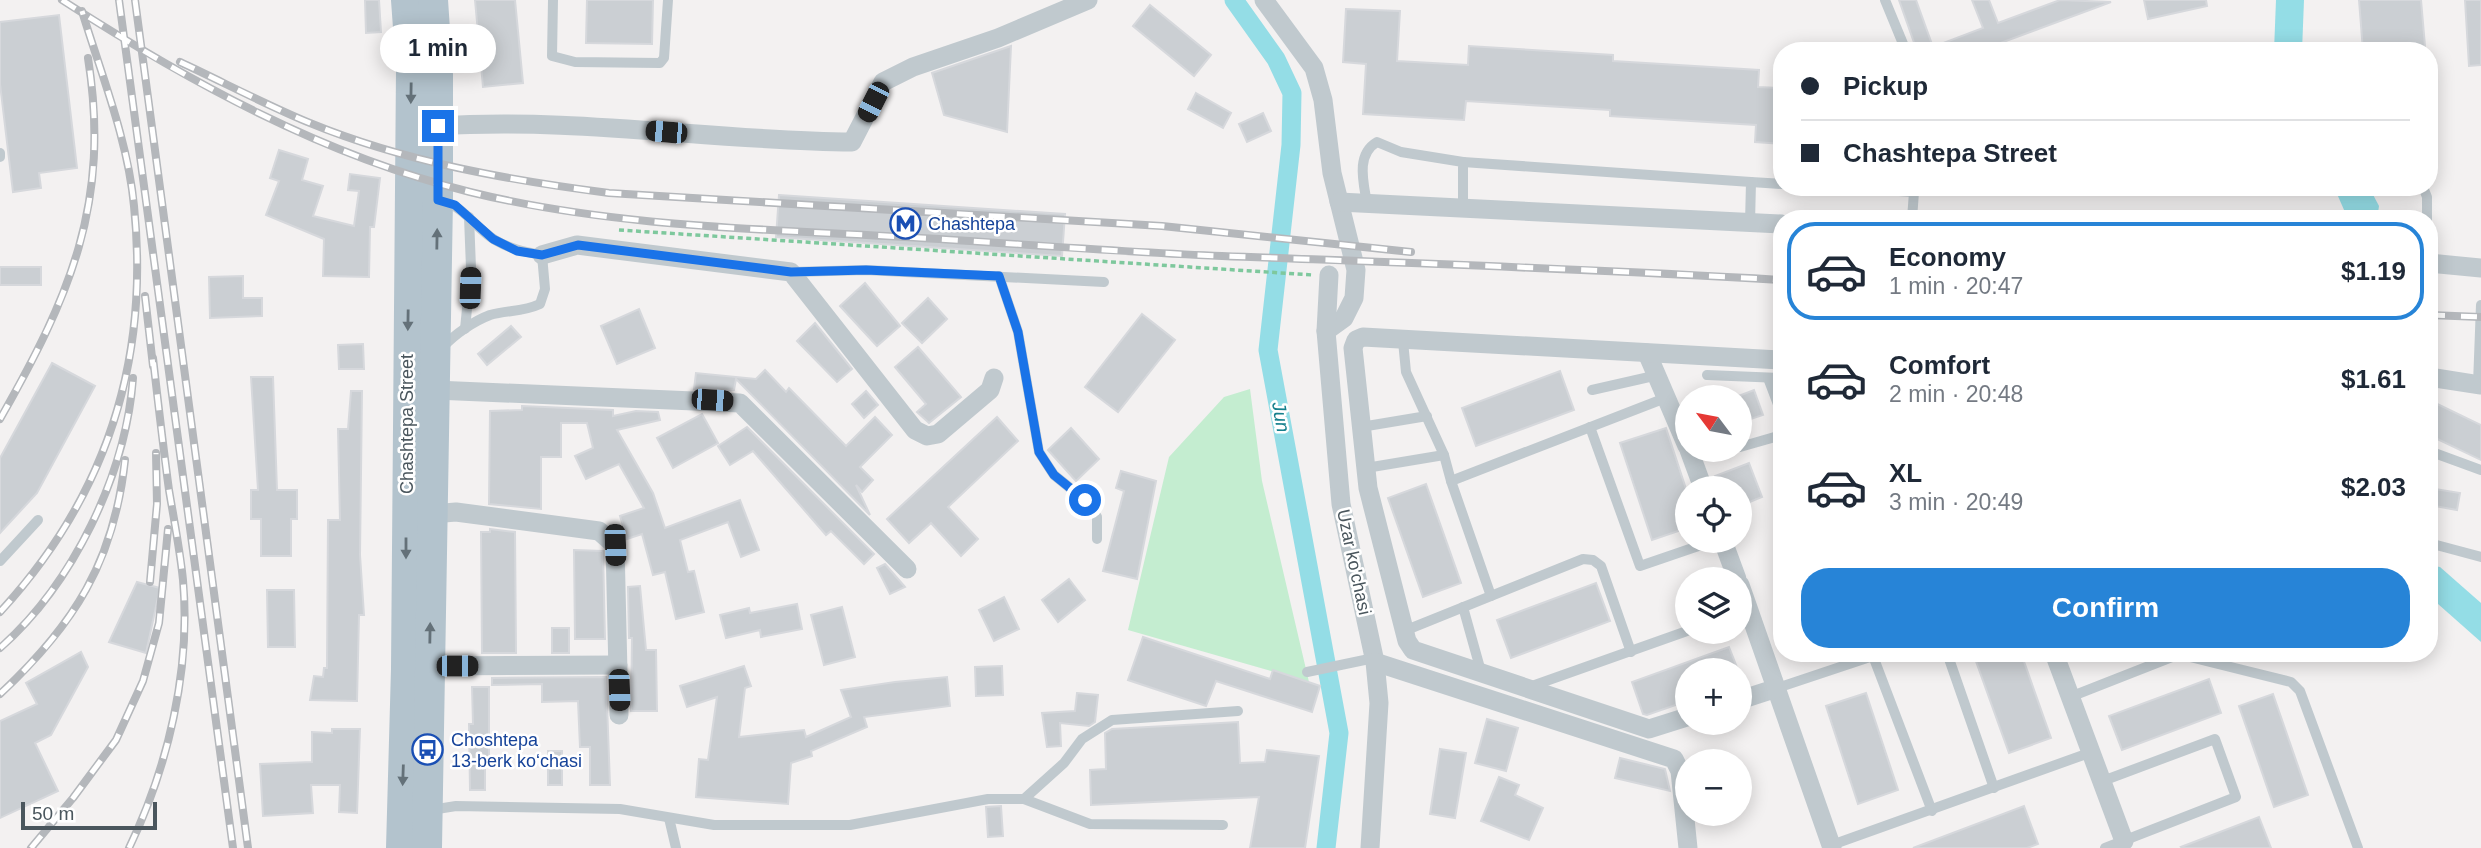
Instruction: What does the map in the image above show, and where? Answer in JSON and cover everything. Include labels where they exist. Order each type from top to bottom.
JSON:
[{"type":"main road","name":"Chashtepa Street","points":[[401,848],[411,69],[406,0]]},
{"type":"main road","name":"Chashtepa Street","points":[[427,848],[438,200],[433,0]]},
{"type":"street","points":[[438,126],[555,123],[795,142],[852,142],[883,82],[913,67],[998,38],[1088,0]]},
{"type":"street","points":[[1264,0],[1314,68],[1323,100],[1332,173],[1356,270],[1354,298],[1344,318],[1329,328]]},
{"type":"street","points":[[1339,202],[1773,223]]},
{"type":"street","points":[[542,255],[578,245],[791,272],[915,429],[927,436],[938,435],[990,390],[994,378]]},
{"type":"street","points":[[2438,264],[2481,268]]},
{"type":"street","name":"Uzar ko'chasi","points":[[1329,275],[1329,328],[1341,503],[1380,703],[1370,848]]},
{"type":"street","points":[[1329,328],[1356,340]]},
{"type":"street","points":[[1675,721],[1649,729],[1413,650],[1404,631],[1366,468],[1353,348],[1356,340],[1363,337],[1773,360]]},
{"type":"street","points":[[1647,353],[1675,415]]},
{"type":"street","points":[[2438,378],[2479,384]]},
{"type":"street","points":[[435,390],[740,402],[907,569]]},
{"type":"street","points":[[432,514],[456,512],[599,531],[615,545],[620,715]]},
{"type":"street","points":[[1752,630],[1777,688],[1829,847]]},
{"type":"street","points":[[1370,660],[1674,759],[1680,771],[1688,848]]},
{"type":"street","points":[[2057,662],[2125,845]]},
{"type":"street","points":[[430,666],[618,665]]},
{"type":"street","points":[[1752,696],[1777,688]]},
{"type":"lane","points":[[553,0],[552,56],[576,62],[660,64],[664,58],[668,0]]},
{"type":"lane","points":[[1885,0],[1902,42]]},
{"type":"lane","points":[[1367,204],[1362,174],[1364,158],[1371,146],[1377,142],[1401,152],[1463,162],[1773,183]]},
{"type":"lane","points":[[1463,162],[1464,209]]},
{"type":"lane","points":[[1750,222],[1751,182]]},
{"type":"lane","points":[[434,356],[452,337],[491,315],[526,310],[540,304],[545,289],[542,255],[517,251],[493,239],[455,205],[438,200]]},
{"type":"lane","points":[[465,329],[470,281],[469,217]]},
{"type":"lane","points":[[791,272],[866,270],[1104,282]]},
{"type":"lane","points":[[999,276],[1018,332],[1039,452],[1054,475],[1085,500],[1097,517],[1097,539]]},
{"type":"lane","points":[[2479,384],[2481,304]]},
{"type":"lane","points":[[1403,341],[1406,372],[1444,455],[1491,596]]},
{"type":"lane","points":[[1592,390],[1658,375]]},
{"type":"lane","points":[[1707,375],[1773,378]]},
{"type":"lane","points":[[1768,378],[1773,391]]},
{"type":"lane","points":[[1451,481],[1668,397]]},
{"type":"lane","points":[[1361,426],[1427,416]]},
{"type":"lane","points":[[1590,427],[1640,566],[1678,553]]},
{"type":"lane","points":[[1752,444],[1773,438]]},
{"type":"lane","points":[[2438,454],[2481,470]]},
{"type":"lane","points":[[1366,468],[1444,455]]},
{"type":"lane","points":[[0,561],[38,520]]},
{"type":"lane","points":[[2438,545],[2481,557]]},
{"type":"lane","points":[[1404,631],[1583,559],[1593,560],[1601,566],[1631,652]]},
{"type":"lane","points":[[1462,607],[1483,675]]},
{"type":"lane","points":[[1525,689],[1675,636]]},
{"type":"lane","points":[[1307,672],[1370,660]]},
{"type":"lane","points":[[1777,688],[1850,662]]},
{"type":"lane","points":[[1875,662],[1932,811]]},
{"type":"lane","points":[[1950,662],[1994,788]]},
{"type":"lane","points":[[2070,697],[2156,662]]},
{"type":"lane","points":[[2209,662],[2291,682],[2300,691],[2358,848]]},
{"type":"lane","points":[[1024,799],[1083,739],[1112,720],[1238,711]]},
{"type":"lane","points":[[2101,782],[2214,739],[2236,797],[2125,845],[2105,848]]},
{"type":"lane","points":[[1829,847],[2089,752]]},
{"type":"lane","points":[[428,811],[456,806],[620,809],[714,825],[850,825],[988,799],[1024,799],[1090,824],[1223,825]]},
{"type":"lane","points":[[669,818],[676,848]]},
{"type":"path","points":[[618,230],[1153,263],[1226,271],[1329,275]]},
{"type":"green space","points":[[1250,389],[1262,481],[1309,682],[1128,630],[1169,457],[1224,397]]},
{"type":"water","points":[[2276,0],[2304,0],[2302,42],[2274,42]]},
{"type":"water","points":[[2338,196],[2374,196],[2379,206],[2378,210],[2344,210]]},
{"type":"water","points":[[2438,567],[2481,603],[2481,642],[2438,604]]},
{"type":"building","points":[[365,0],[379,0],[381,32],[366,33]]},
{"type":"building","points":[[475,0],[515,0],[523,83],[483,87]]},
{"type":"building","points":[[587,0],[653,0],[652,44],[586,43]]},
{"type":"building","points":[[1899,0],[1916,0],[1931,42],[1914,42]]},
{"type":"building","points":[[1972,0],[1989,0],[1998,23],[2060,0],[2111,2],[2003,42],[1946,42],[1983,28]]},
{"type":"building","points":[[2144,0],[2206,0],[2207,6],[2148,19]]},
{"type":"building","points":[[2359,0],[2421,0],[2425,42],[2362,42]]},
{"type":"building","points":[[2465,0],[2481,0],[2481,65],[2469,66]]},
{"type":"building","points":[[1150,5],[1211,55],[1194,76],[1133,26]]},
{"type":"building","points":[[1346,9],[1400,11],[1397,61],[1468,65],[1469,46],[1613,55],[1613,61],[1759,70],[1758,87],[1773,88],[1773,143],[1755,142],[1756,125],[1610,116],[1610,110],[1466,101],[1464,120],[1363,114],[1366,64],[1343,62]]},
{"type":"building","points":[[59,15],[77,168],[39,173],[41,188],[13,192],[0,84],[0,22]]},
{"type":"building","points":[[1011,46],[1007,132],[944,115],[932,73]]},
{"type":"building","points":[[1196,93],[1231,113],[1223,128],[1188,109]]},
{"type":"building","points":[[1263,113],[1271,131],[1247,142],[1239,124]]},
{"type":"building","points":[[279,150],[308,159],[302,180],[323,186],[313,216],[354,226],[359,191],[348,190],[350,174],[380,178],[374,227],[370,227],[369,277],[323,276],[324,239],[266,215],[279,181],[270,178]]},
{"type":"building","points":[[779,195],[1065,214],[1062,256],[776,237]]},
{"type":"building","points":[[0,267],[41,267],[41,285],[0,285]]},
{"type":"building","points":[[243,276],[243,298],[262,298],[262,316],[210,318],[209,277]]},
{"type":"building","points":[[865,283],[900,326],[877,346],[840,306]]},
{"type":"building","points":[[928,298],[947,319],[922,343],[902,323]]},
{"type":"building","points":[[639,309],[655,348],[617,364],[601,326]]},
{"type":"building","points":[[1142,314],[1175,340],[1118,412],[1085,387]]},
{"type":"building","points":[[815,323],[852,369],[837,382],[797,341]]},
{"type":"building","points":[[511,326],[521,337],[487,365],[478,354]]},
{"type":"building","points":[[363,344],[364,369],[339,369],[338,345]]},
{"type":"building","points":[[918,347],[961,397],[929,423],[917,412],[926,404],[895,367]]},
{"type":"building","points":[[52,363],[95,386],[37,493],[0,533],[0,458]]},
{"type":"building","points":[[765,370],[786,392],[789,388],[846,446],[875,417],[892,435],[860,467],[873,480],[862,492],[856,485],[870,515],[736,379],[734,390],[694,389],[696,373],[756,379]]},
{"type":"building","points":[[1560,371],[1574,410],[1476,446],[1462,408]]},
{"type":"building","points":[[251,377],[273,377],[277,490],[297,490],[297,519],[291,519],[291,556],[261,556],[261,519],[251,519],[251,490],[258,490]]},
{"type":"building","points":[[1754,390],[1763,415],[1752,419]]},
{"type":"building","points":[[351,391],[362,391],[360,555],[364,615],[359,615],[357,701],[310,700],[314,676],[323,677],[324,668],[327,668],[328,520],[340,520],[338,429],[348,429]]},
{"type":"building","points":[[866,391],[878,405],[864,418],[852,404]]},
{"type":"building","points":[[2438,404],[2481,425],[2481,460],[2438,439]]},
{"type":"building","points":[[522,406],[613,410],[613,416],[636,411],[658,412],[660,420],[617,430],[653,493],[665,528],[740,500],[759,550],[741,557],[728,522],[680,540],[688,572],[694,571],[704,612],[676,619],[665,572],[653,575],[642,534],[627,539],[620,516],[644,508],[619,464],[586,479],[575,456],[593,448],[587,423],[561,423],[561,457],[541,457],[541,509],[489,504],[490,411],[522,410]]},
{"type":"building","points":[[702,414],[718,443],[673,468],[657,438]]},
{"type":"building","points":[[997,417],[1018,441],[948,507],[978,539],[961,556],[931,523],[909,543],[887,519]]},
{"type":"building","points":[[747,427],[874,554],[864,564],[831,531],[826,535],[753,451],[730,465],[718,446]]},
{"type":"building","points":[[1071,428],[1099,459],[1076,481],[1048,450]]},
{"type":"building","points":[[1666,428],[1682,476],[1675,476],[1675,532],[1652,540],[1620,443]]},
{"type":"building","points":[[1749,463],[1762,497],[1752,501],[1752,476],[1715,476]]},
{"type":"building","points":[[1121,471],[1156,481],[1137,579],[1103,571],[1124,491],[1116,488]]},
{"type":"building","points":[[1426,484],[1461,583],[1423,597],[1388,498]]},
{"type":"building","points":[[2438,489],[2460,493],[2457,510],[2438,507]]},
{"type":"building","points":[[490,529],[515,532],[516,653],[482,653],[481,532],[490,532]]},
{"type":"building","points":[[574,550],[603,551],[605,639],[575,639]]},
{"type":"building","points":[[885,564],[905,587],[890,594],[877,568]]},
{"type":"building","points":[[1069,579],[1085,600],[1058,622],[1042,600]]},
{"type":"building","points":[[137,582],[160,588],[146,653],[109,642]]},
{"type":"building","points":[[1596,583],[1610,621],[1511,658],[1497,620]]},
{"type":"building","points":[[640,586],[646,650],[656,650],[657,711],[631,711],[632,638],[629,638],[628,587]]},
{"type":"building","points":[[267,590],[294,590],[295,647],[268,647]]},
{"type":"building","points":[[1004,597],[1019,629],[994,641],[979,610]]},
{"type":"building","points":[[797,604],[802,629],[761,637],[760,630],[726,638],[720,615],[749,608],[750,613]]},
{"type":"building","points":[[842,607],[855,657],[824,665],[811,615]]},
{"type":"building","points":[[552,628],[569,628],[569,653],[552,653]]},
{"type":"building","points":[[1143,637],[1270,679],[1273,670],[1320,686],[1312,712],[1216,681],[1206,706],[1128,680]]},
{"type":"building","points":[[1729,647],[1733,658],[1699,658]]},
{"type":"building","points":[[81,652],[88,667],[51,735],[35,743],[58,791],[0,818],[0,721],[37,704],[26,683]]},
{"type":"building","points":[[1976,662],[2024,662],[2051,738],[2009,753]]},
{"type":"building","points":[[744,666],[751,686],[745,688],[739,737],[804,730],[806,737],[851,717],[841,690],[895,682],[947,677],[950,706],[864,717],[867,727],[811,751],[812,756],[791,763],[788,804],[696,797],[699,759],[708,760],[717,697],[687,707],[680,686]]},
{"type":"building","points":[[1002,666],[1003,695],[976,696],[975,667]]},
{"type":"building","points":[[1675,666],[1675,705],[1643,714],[1632,682]]},
{"type":"building","points":[[606,677],[610,785],[590,785],[590,747],[580,747],[578,701],[542,702],[542,684],[492,685],[492,678]]},
{"type":"building","points":[[2209,679],[2221,713],[2122,750],[2109,716]]},
{"type":"building","points":[[472,687],[489,687],[489,762],[485,762],[485,790],[470,790],[469,724],[473,724]]},
{"type":"building","points":[[1077,693],[1098,695],[1095,722],[1089,726],[1060,723],[1061,746],[1047,747],[1042,713],[1075,711]]},
{"type":"building","points":[[1866,693],[1898,790],[1858,804],[1826,706]]},
{"type":"building","points":[[2273,694],[2308,795],[2274,807],[2239,706]]},
{"type":"building","points":[[1487,719],[1518,728],[1506,771],[1475,763]]},
{"type":"building","points":[[1238,722],[1240,763],[1265,762],[1267,750],[1319,756],[1305,848],[1250,848],[1259,797],[1091,805],[1090,770],[1106,769],[1105,733],[1112,729]]},
{"type":"building","points":[[332,729],[360,729],[357,813],[339,812],[340,785],[311,785],[313,813],[263,816],[260,764],[312,762],[312,732],[332,733]]},
{"type":"building","points":[[1440,749],[1466,753],[1455,818],[1430,814]]},
{"type":"building","points":[[548,751],[562,751],[562,785],[548,785]]},
{"type":"building","points":[[1620,758],[1665,769],[1670,791],[1615,778]]},
{"type":"building","points":[[1499,777],[1519,785],[1515,795],[1543,808],[1529,840],[1481,821]]},
{"type":"building","points":[[1001,806],[1003,836],[988,837],[986,807]]},
{"type":"building","points":[[2024,806],[2038,844],[2027,848],[1913,848]]},
{"type":"building","points":[[2259,817],[2271,848],[2181,847]]},
{"type":"waterway","name":"Jun","points":[[1234,0],[1276,59],[1292,93],[1291,145],[1268,350],[1339,733],[1326,848]]},
{"type":"railway","points":[[62,0],[208,87],[309,137],[415,176],[525,204],[637,220],[751,229],[1222,256],[1773,280]]},
{"type":"railway","points":[[119,0],[233,848]]},
{"type":"railway","points":[[135,0],[248,848]]},
{"type":"railway","points":[[0,612],[37,568],[68,522],[93,474],[113,424],[127,373],[135,319],[137,264],[131,181],[113,107],[82,11]]},
{"type":"railway","points":[[0,419],[47,331],[79,247],[89,204],[94,158],[94,110],[88,58]]},
{"type":"railway","points":[[180,62],[277,109],[346,137],[457,168],[533,182],[609,193],[1162,226],[1411,252]]},
{"type":"railway","points":[[145,296],[153,366]]},
{"type":"railway","points":[[2438,315],[2481,317]]},
{"type":"railway","points":[[129,848],[155,785],[174,717],[180,683],[185,614],[179,546],[169,490],[153,358]]},
{"type":"railway","points":[[0,648],[51,592],[91,525],[120,452],[133,378]]},
{"type":"railway","points":[[150,582],[157,504],[156,453]]},
{"type":"railway","points":[[0,694],[49,643],[86,589],[111,530],[120,497],[125,460]]},
{"type":"railway","points":[[31,848],[116,740],[143,681],[159,623],[168,529]]},
{"type":"place","name":"Chashtepa","points":[[905,224]]},
{"type":"place","name":"Choshtepa 13-berk koʻchasi","points":[[428,750]]},
{"type":"route","points":[[438,126],[438,200],[455,205],[493,239],[517,251],[542,255],[578,245],[791,272],[866,270],[999,276],[1018,332],[1039,452],[1044,464],[1054,475],[1085,500]]}]
